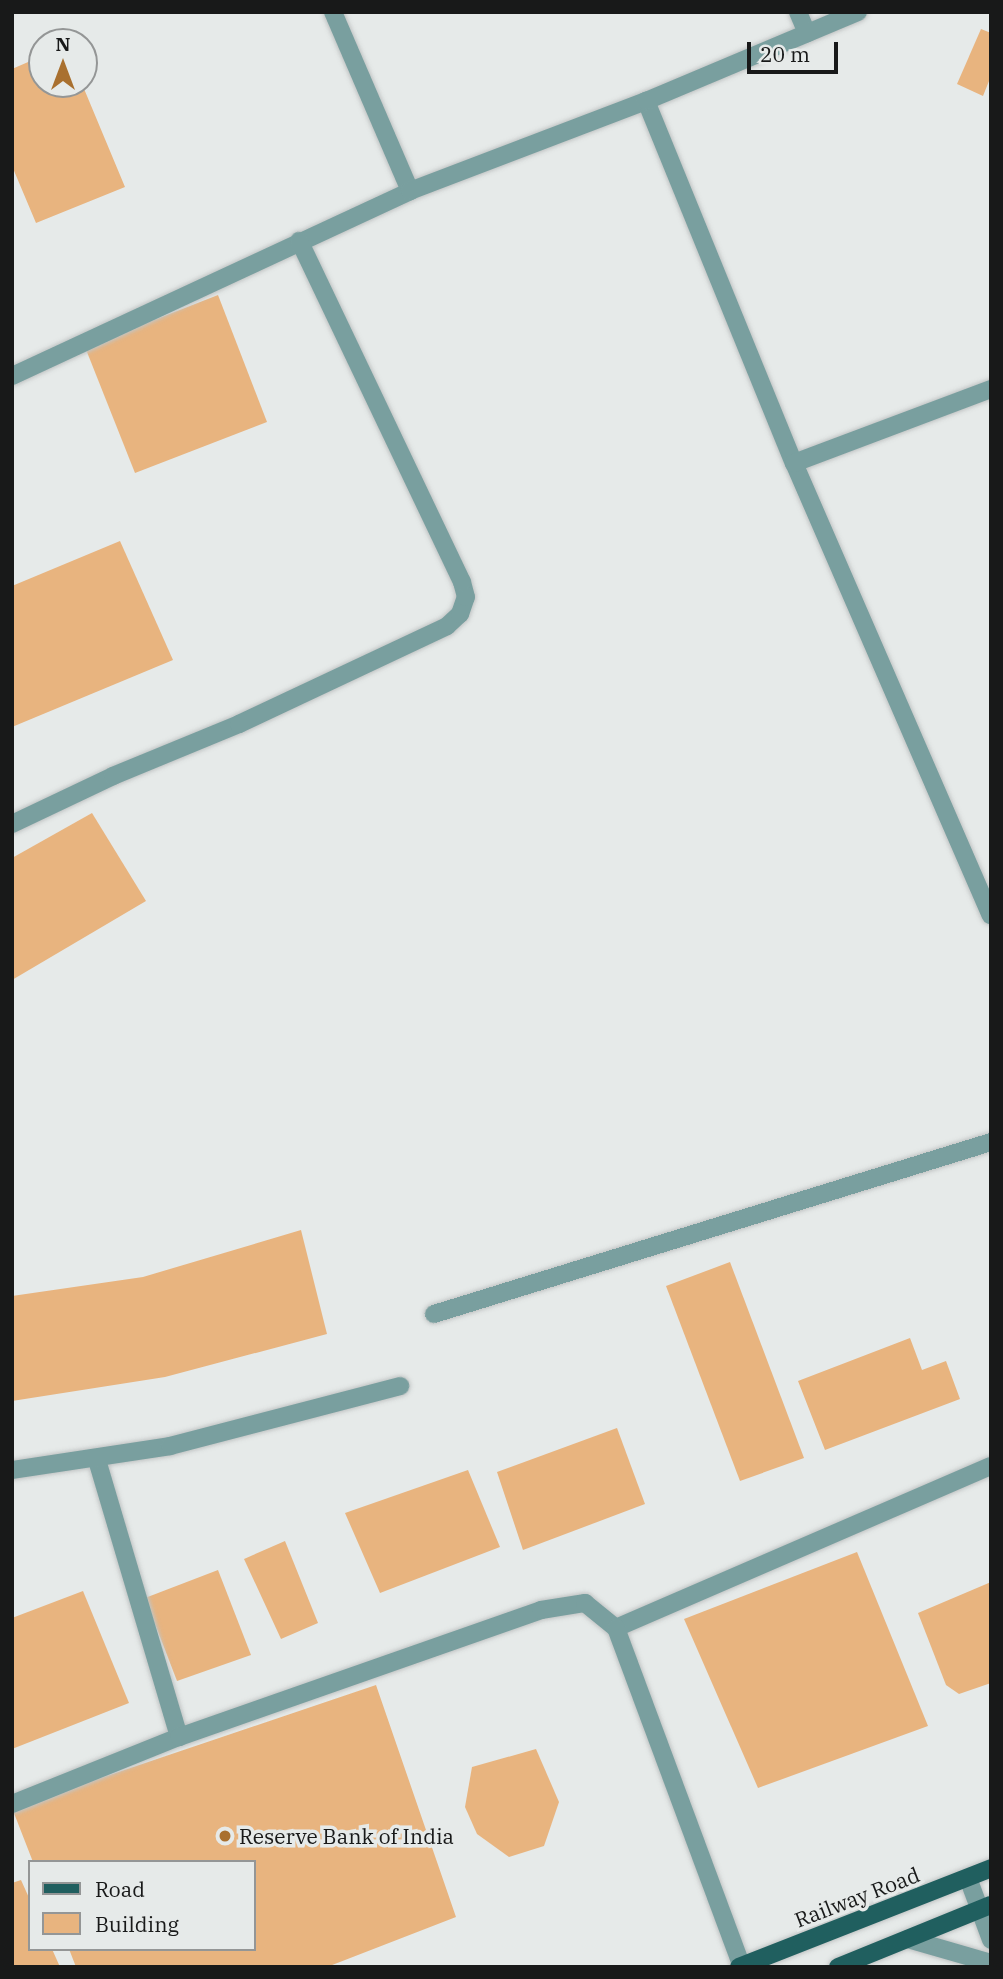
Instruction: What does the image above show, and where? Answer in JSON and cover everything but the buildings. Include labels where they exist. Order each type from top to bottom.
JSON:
[{"type":"main road","name":"Railway Road","points":[[740,1966],[991,1868]]},
{"type":"main road","points":[[838,1967],[985,1907]]},
{"type":"street","points":[[333,12],[410,191]]},
{"type":"street","points":[[798,12],[807,33]]},
{"type":"street","points":[[12,376],[410,191],[646,101],[858,12]]},
{"type":"street","points":[[646,101],[794,463],[991,915]]},
{"type":"street","points":[[12,824],[113,776],[239,724],[447,626],[460,614],[466,597],[462,582],[299,241]]},
{"type":"street","points":[[794,463],[991,389]]},
{"type":"street","points":[[434,1314],[991,1142]]},
{"type":"street","points":[[12,1469],[97,1460],[242,1430],[400,1387]]},
{"type":"street","points":[[97,1460],[178,1737]]},
{"type":"street","points":[[616,1628],[991,1466]]},
{"type":"street","points":[[12,1804],[178,1737],[541,1610],[585,1603],[616,1628],[740,1966]]},
{"type":"street","points":[[968,1878],[985,1907],[991,1940]]},
{"type":"street","points":[[908,1939],[991,1963]]},
{"type":"place","name":"Reserve Bank of India","points":[[225,1836]]}]
